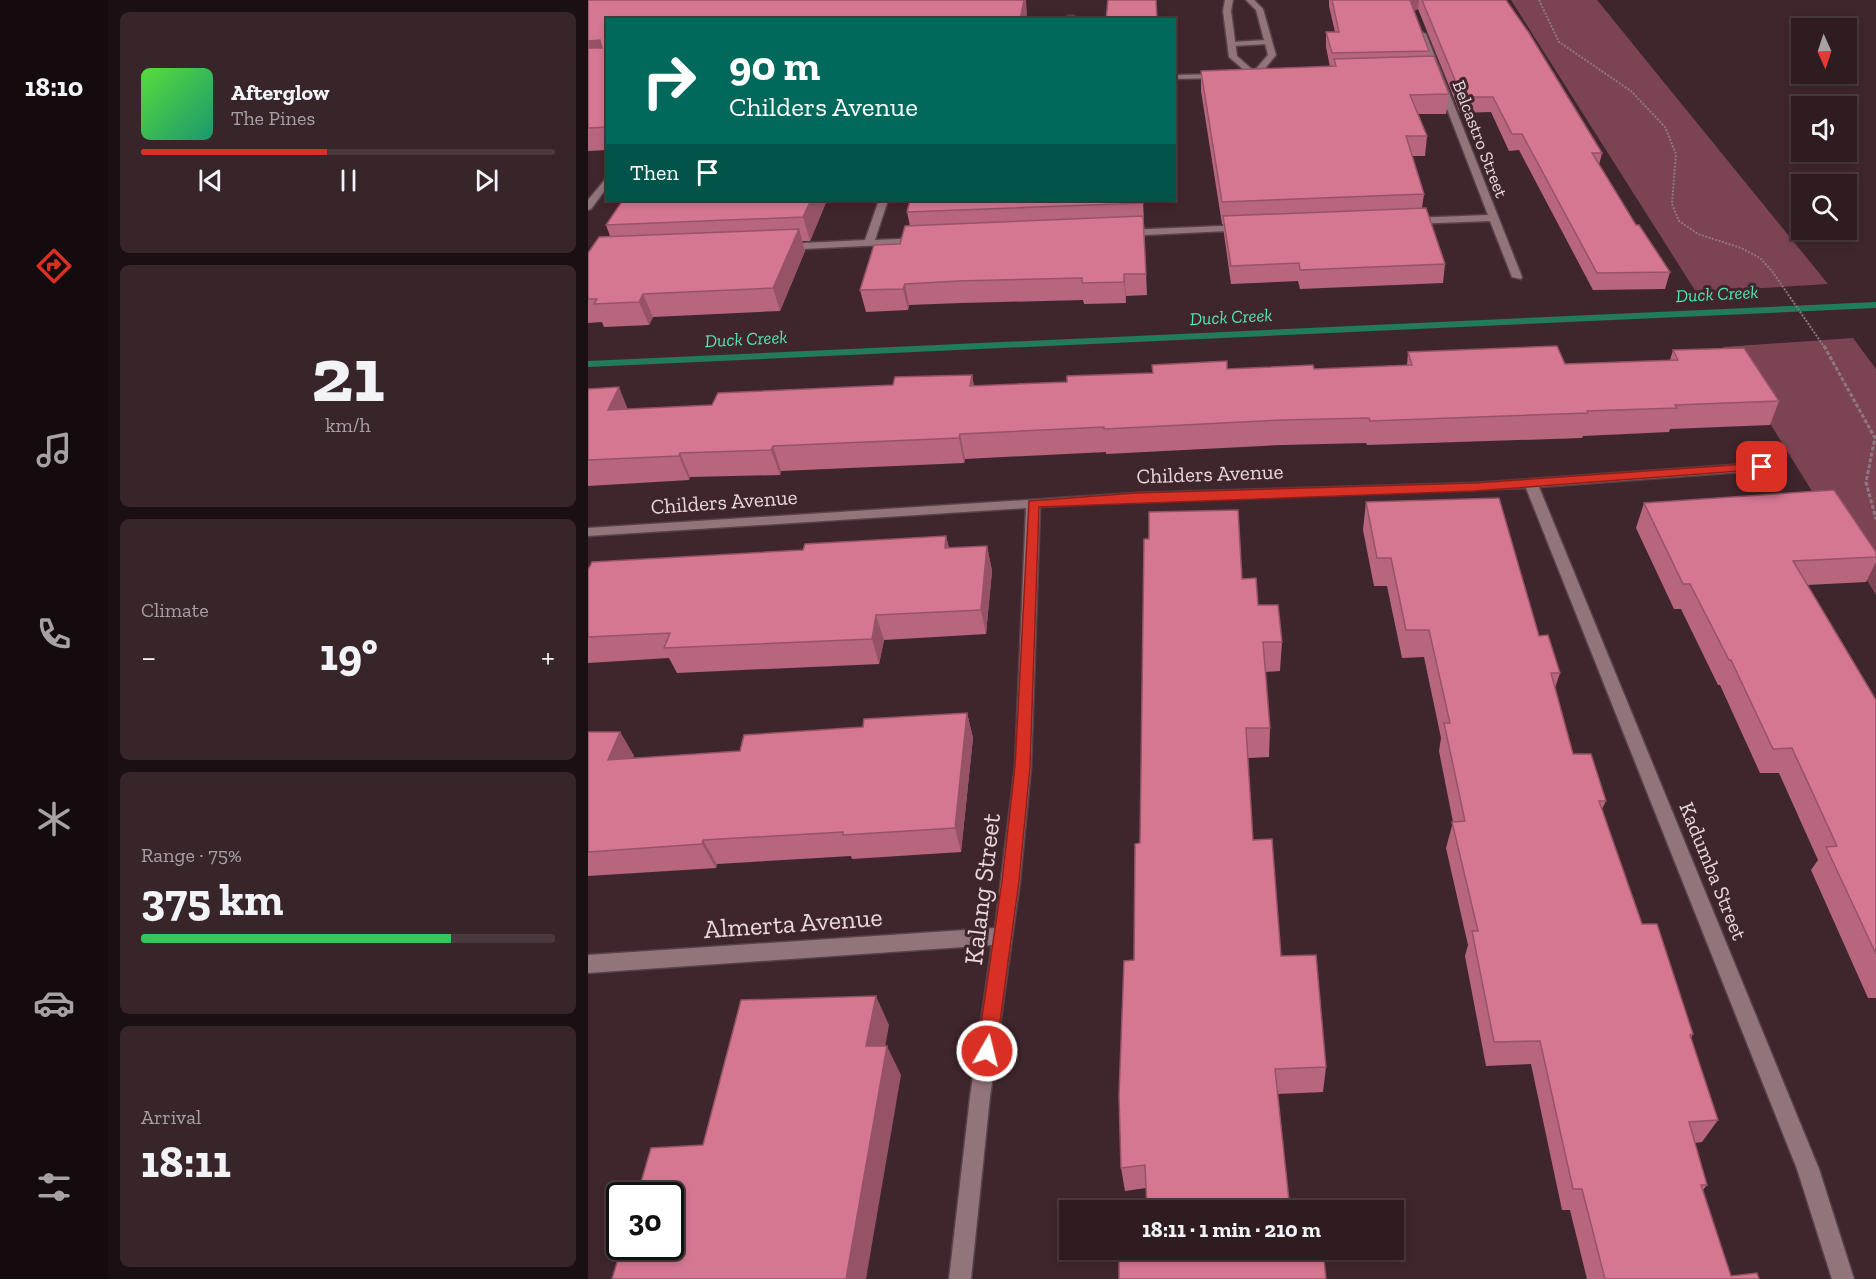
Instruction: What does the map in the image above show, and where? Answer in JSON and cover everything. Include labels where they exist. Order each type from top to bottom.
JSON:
[{"type":"street","points":[[1229,0],[1227,11],[1233,57],[1255,75]]},
{"type":"street","points":[[1250,0],[1259,9],[1266,42],[1272,55],[1255,75]]},
{"type":"street","name":"Belcastro Street","points":[[1417,22],[1517,277]]},
{"type":"street","points":[[1232,44],[1266,42]]},
{"type":"street","points":[[1425,70],[1436,70]]},
{"type":"street","points":[[1176,77],[1267,75]]},
{"type":"street","points":[[588,207],[606,182]]},
{"type":"street","points":[[869,243],[883,201]]},
{"type":"street","points":[[1400,222],[1492,218]]},
{"type":"street","points":[[1115,233],[1261,227]]},
{"type":"street","points":[[773,247],[927,241]]},
{"type":"street","name":"Childers Avenue","points":[[588,532],[1033,503],[1531,483],[1762,467]]},
{"type":"street","name":"Kadumba Street","points":[[1531,483],[1808,1170],[1843,1279]]},
{"type":"street","name":"Kalang Street","points":[[960,1279],[980,1097],[1023,767],[1033,503]]},
{"type":"street","name":"Almerta Avenue","points":[[588,964],[1002,936]]},
{"type":"path","points":[[1539,0],[1559,42],[1631,91],[1665,127],[1676,154],[1672,204],[1679,221],[1698,234],[1741,248],[1760,258],[1772,271],[1820,339],[1875,438],[1866,482],[1876,519]]},
{"type":"shaded area","points":[[1511,0],[1597,0],[1828,284],[1696,292]]},
{"type":"shaded area","points":[[1853,338],[1876,369],[1876,595],[1723,347]]},
{"type":"building","points":[[588,0],[1024,0],[1020,18],[606,18],[606,127],[588,128],[588,48],[602,48],[600,40],[588,41]]},
{"type":"building","points":[[1108,0],[1156,0],[1157,18],[1106,18]]},
{"type":"building","points":[[1332,0],[1410,0],[1429,51],[1332,53],[1326,32],[1339,32]]},
{"type":"building","points":[[1422,0],[1506,0],[1529,33],[1602,153],[1592,153],[1636,225],[1639,225],[1670,272],[1597,273],[1522,134],[1512,134],[1493,97],[1462,97]]},
{"type":"building","points":[[1434,56],[1449,94],[1410,95],[1427,136],[1406,136],[1424,194],[1222,202],[1201,71],[1336,66],[1334,59]]},
{"type":"building","points":[[622,201],[811,201],[803,217],[606,225]]},
{"type":"building","points":[[910,201],[1143,201],[1143,203],[907,212]]},
{"type":"building","points":[[1426,208],[1445,264],[1300,270],[1299,263],[1231,266],[1223,216]]},
{"type":"building","points":[[1143,216],[1146,274],[1124,274],[1124,282],[1082,283],[1082,278],[958,281],[905,284],[903,289],[860,290],[874,245],[900,244],[905,226]]},
{"type":"building","points":[[799,229],[773,288],[643,294],[639,302],[594,304],[597,299],[588,299],[588,253],[599,237]]},
{"type":"building","points":[[1557,346],[1565,364],[1678,360],[1673,350],[1744,348],[1779,401],[1675,405],[1677,408],[1587,411],[1588,413],[1370,421],[1369,418],[1282,420],[960,434],[959,438],[773,446],[771,450],[680,453],[679,456],[588,460],[588,389],[619,387],[608,410],[712,405],[718,393],[893,385],[895,377],[972,375],[970,386],[1067,382],[1067,376],[1153,373],[1152,365],[1227,361],[1227,369],[1313,365],[1314,369],[1412,365],[1408,352]]},
{"type":"building","points":[[1834,490],[1876,552],[1876,557],[1793,561],[1876,700],[1876,954],[1826,847],[1837,846],[1792,748],[1773,749],[1731,660],[1690,584],[1683,584],[1644,503]]},
{"type":"building","points":[[1499,498],[1539,636],[1548,635],[1560,673],[1551,673],[1573,754],[1591,754],[1606,801],[1599,801],[1642,924],[1657,924],[1693,1034],[1690,1035],[1718,1120],[1689,1122],[1707,1185],[1701,1185],[1731,1276],[1757,1273],[1759,1279],[1605,1279],[1582,1189],[1573,1189],[1540,1041],[1494,1042],[1472,931],[1478,931],[1452,822],[1465,821],[1444,723],[1450,723],[1429,630],[1406,630],[1391,558],[1377,558],[1366,502]]},
{"type":"building","points":[[1238,510],[1242,579],[1256,578],[1258,605],[1278,605],[1282,642],[1263,642],[1270,728],[1246,728],[1253,840],[1272,839],[1281,956],[1316,955],[1326,1067],[1275,1069],[1289,1200],[1147,1200],[1145,1165],[1121,1168],[1119,1096],[1124,961],[1134,960],[1135,844],[1140,843],[1144,539],[1149,539],[1149,512]]},
{"type":"building","points":[[946,536],[945,548],[987,546],[981,610],[876,615],[872,639],[664,648],[670,633],[588,637],[588,568],[592,562],[803,550],[805,544]]},
{"type":"building","points":[[967,713],[955,828],[703,840],[702,844],[588,852],[588,732],[620,732],[608,760],[740,751],[744,735],[863,727],[864,719]]},
{"type":"building","points":[[876,996],[866,1046],[887,1046],[846,1279],[612,1279],[618,1260],[684,1260],[684,1182],[641,1182],[651,1148],[703,1145],[741,1000]]},
{"type":"building","points":[[1119,1260],[1324,1260],[1326,1279],[1119,1279]]},
{"type":"waterway","name":"Duck Creek","points":[[588,364],[1876,305]]},
{"type":"route","points":[[987,1051],[1011,881],[1023,767],[1033,503],[1136,497],[1475,487],[1762,467]]}]
